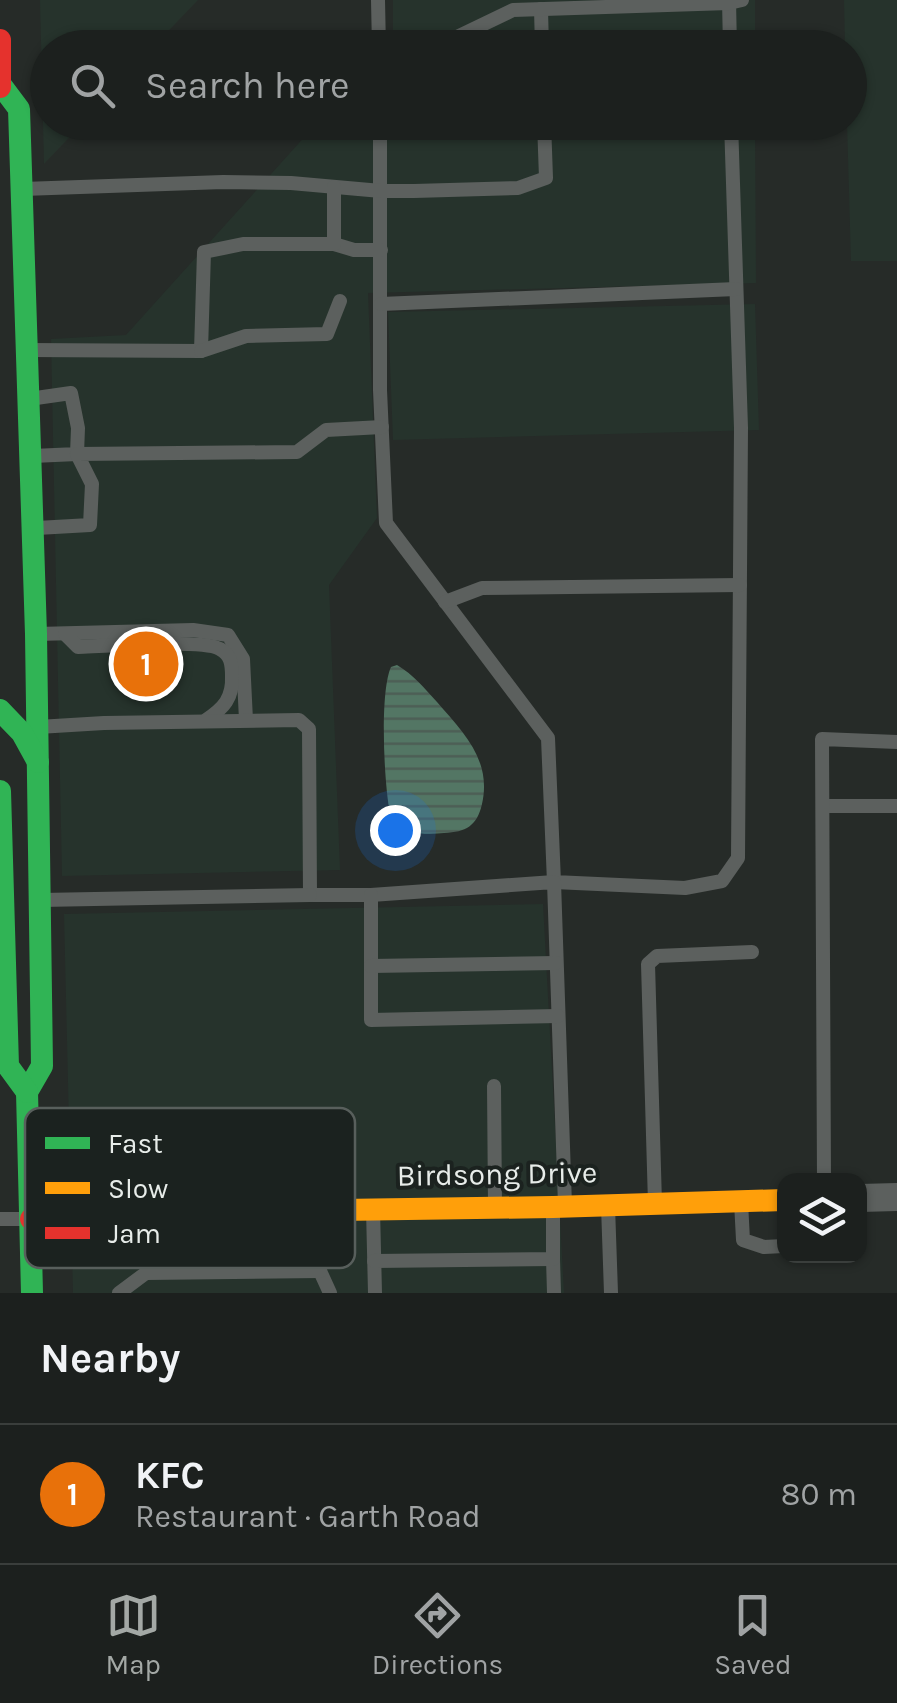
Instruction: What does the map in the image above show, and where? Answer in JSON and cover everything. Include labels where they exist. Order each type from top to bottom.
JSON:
[{"type":"main road","points":[[0,40],[0,86],[19,108],[36,634],[42,1066],[27,1092],[27,1108]]},
{"type":"main road","points":[[36,672],[0,708],[29,742],[38,762]]},
{"type":"main road","points":[[0,791],[8,1066],[27,1092]]},
{"type":"main road","name":"Birdsong Drive","points":[[355,1208],[777,1200]]},
{"type":"main road","points":[[31,1268],[32,1293]]},
{"type":"street","points":[[867,1198],[897,1197]]},
{"type":"lane","points":[[378,0],[379,30]]},
{"type":"lane","points":[[471,30],[513,10],[734,1],[732,30]]},
{"type":"lane","points":[[542,9],[542,30]]},
{"type":"lane","points":[[380,140],[386,523],[548,738],[558,1016],[559,1206],[554,1293]]},
{"type":"lane","points":[[22,189],[224,182],[381,191],[518,188],[546,178],[545,140]]},
{"type":"lane","points":[[39,900],[371,895],[554,882],[685,888],[722,882],[738,858],[741,428],[732,140]]},
{"type":"lane","points":[[334,187],[334,244]]},
{"type":"lane","points":[[201,351],[204,252],[243,244],[334,244],[354,250],[381,250]]},
{"type":"lane","points":[[381,304],[736,289]]},
{"type":"lane","points":[[26,350],[201,351],[246,336],[328,334],[340,301]]},
{"type":"lane","points":[[28,399],[71,393],[78,428],[77,454],[92,484],[90,525],[31,528]]},
{"type":"lane","points":[[30,456],[297,452],[326,430],[382,426]]},
{"type":"lane","points":[[446,602],[482,588],[740,585]]},
{"type":"lane","points":[[36,634],[193,630],[228,635],[243,659],[246,720]]},
{"type":"lane","points":[[64,634],[78,647],[204,644],[224,651],[232,661],[233,686],[229,700],[206,721]]},
{"type":"lane","points":[[38,728],[299,720],[309,728],[310,895]]},
{"type":"lane","points":[[824,1173],[822,739],[897,742]]},
{"type":"lane","points":[[823,806],[897,806]]},
{"type":"lane","points":[[371,895],[371,1020],[558,1016]]},
{"type":"lane","points":[[655,1204],[648,964],[657,956],[752,952]]},
{"type":"lane","points":[[371,966],[556,963]]},
{"type":"lane","points":[[494,1086],[495,1207]]},
{"type":"lane","points":[[741,1202],[743,1240],[764,1247],[777,1246]]},
{"type":"lane","points":[[608,1205],[611,1293]]},
{"type":"lane","points":[[374,1208],[375,1293]]},
{"type":"lane","points":[[374,1261],[553,1259]]},
{"type":"lane","points":[[320,1268],[330,1293]]},
{"type":"lane","points":[[118,1293],[146,1273],[320,1271]]},
{"type":"shaded area","points":[[40,0],[198,0],[169,30],[41,30]]},
{"type":"shaded area","points":[[393,0],[755,0],[755,30],[393,30]]},
{"type":"shaded area","points":[[844,0],[897,0],[897,261],[851,261],[847,140],[867,140],[867,30],[845,30]]},
{"type":"shaded area","points":[[43,140],[67,140],[44,164]]},
{"type":"shaded area","points":[[302,140],[755,140],[756,283],[368,293],[377,518],[329,585],[340,870],[62,876],[51,339],[126,335]]},
{"type":"shaded area","points":[[755,304],[759,430],[393,440],[388,312]]},
{"type":"shaded area","points":[[397,665],[447,713],[479,760],[484,788],[482,804],[474,823],[464,829],[423,834],[392,823],[384,720],[387,680],[391,667]]},
{"type":"shaded area","points":[[543,904],[564,1293],[73,1293],[72,1268],[355,1268],[355,1108],[69,1108],[64,914]]},
{"type":"traffic: fast","points":[[1,85],[19,109],[36,634],[42,1066],[27,1092],[27,1108]]},
{"type":"traffic: fast","points":[[0,710],[22,733],[38,762]]},
{"type":"traffic: fast","points":[[0,791],[8,1066],[27,1092]]},
{"type":"traffic: fast","points":[[31,1268],[32,1293]]},
{"type":"traffic: slow","points":[[355,1210],[777,1200]]},
{"type":"traffic: jam","points":[[0,40],[0,87]]},
{"type":"place","name":"KFC","points":[[146,664]]}]
